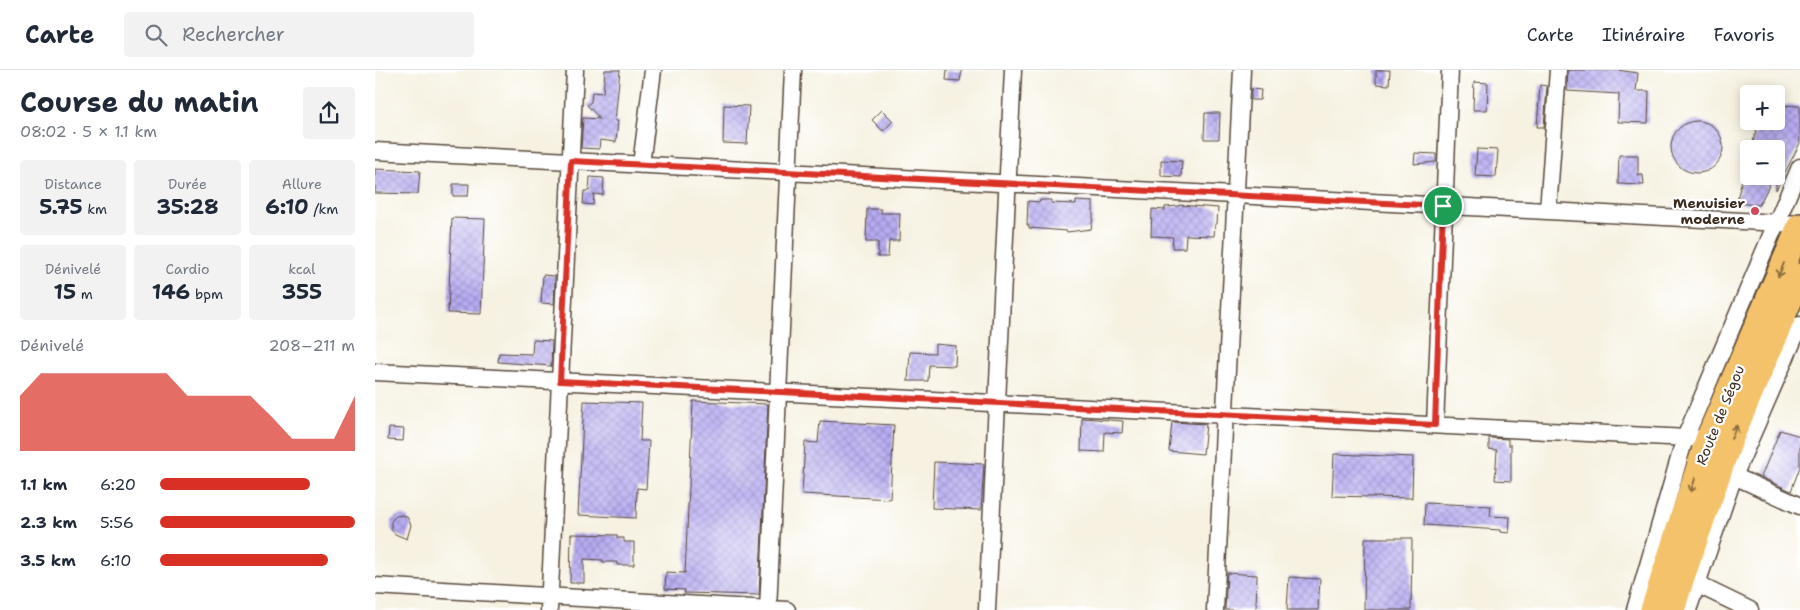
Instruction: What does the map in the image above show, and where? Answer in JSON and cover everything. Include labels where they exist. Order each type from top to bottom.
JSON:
[{"type":"highway","name":"Route de Ségou","points":[[1653,610],[1696,438],[1800,225]]},
{"type":"highway","name":"Route de Ségou","points":[[1672,610],[1689,580],[1730,440],[1800,276]]},
{"type":"street","points":[[550,603],[575,70]]},
{"type":"street","points":[[641,165],[653,70]]},
{"type":"street","points":[[768,609],[793,70]]},
{"type":"street","points":[[987,610],[1013,70]]},
{"type":"street","points":[[1215,610],[1242,70]]},
{"type":"street","points":[[1435,425],[1450,70]]},
{"type":"street","points":[[1548,211],[1558,70]]},
{"type":"street","points":[[375,151],[1800,225]]},
{"type":"street","points":[[1635,610],[1775,223],[1800,167]]},
{"type":"street","points":[[1688,610],[1689,580],[1800,325]]},
{"type":"street","points":[[375,372],[1696,438]]},
{"type":"street","points":[[1734,476],[1800,506]]},
{"type":"street","points":[[1689,580],[1750,610]]},
{"type":"street","points":[[375,586],[550,603],[787,610]]},
{"type":"building","points":[[605,70],[620,70],[615,121],[618,121],[616,142],[600,140],[599,149],[581,148],[583,118],[600,119],[587,105],[591,102],[592,92],[603,93]]},
{"type":"building","points":[[947,70],[962,70],[960,81],[946,80]]},
{"type":"building","points":[[1376,70],[1390,70],[1389,85],[1376,84]]},
{"type":"building","points":[[1568,70],[1617,70],[1638,73],[1636,91],[1649,91],[1648,123],[1618,122],[1619,94],[1567,91]]},
{"type":"building","points":[[1474,82],[1488,83],[1487,110],[1473,110]]},
{"type":"building","points":[[1540,85],[1547,86],[1544,127],[1537,127]]},
{"type":"building","points":[[1251,89],[1261,90],[1260,100],[1251,100]]},
{"type":"building","points":[[724,105],[749,106],[747,144],[723,143]]},
{"type":"building","points":[[1785,105],[1800,106],[1800,143],[1785,172],[1785,140],[1754,140],[1756,130],[1785,130]]},
{"type":"building","points":[[882,110],[893,121],[883,131],[872,120]]},
{"type":"building","points":[[1205,113],[1220,113],[1219,139],[1204,139]]},
{"type":"building","points":[[1697,121],[1707,123],[1715,129],[1721,137],[1723,147],[1721,157],[1715,165],[1707,171],[1697,173],[1687,171],[1679,165],[1673,157],[1671,147],[1673,137],[1679,129],[1687,123]]},
{"type":"building","points":[[1477,149],[1498,150],[1496,177],[1475,176]]},
{"type":"building","points":[[1415,153],[1436,154],[1436,162],[1414,164]]},
{"type":"building","points":[[1619,155],[1638,155],[1638,175],[1643,175],[1644,185],[1618,184]]},
{"type":"building","points":[[1161,160],[1182,161],[1181,177],[1161,176]]},
{"type":"building","points":[[375,169],[420,171],[418,194],[375,193]]},
{"type":"building","points":[[590,177],[604,178],[603,195],[594,194],[593,205],[583,204],[584,191],[589,191]]},
{"type":"building","points":[[453,184],[469,184],[468,196],[453,196]]},
{"type":"building","points":[[1741,185],[1769,185],[1759,205],[1736,203]]},
{"type":"building","points":[[1040,200],[1051,200],[1051,203],[1076,204],[1076,201],[1093,202],[1091,229],[1067,232],[1029,228],[1029,225],[1027,225],[1028,201],[1040,202]]},
{"type":"building","points":[[1179,205],[1218,208],[1214,236],[1186,235],[1185,248],[1172,248],[1173,237],[1151,236],[1152,209],[1165,210],[1165,207]]},
{"type":"building","points":[[867,209],[881,209],[881,213],[900,213],[899,241],[889,241],[888,257],[878,257],[878,242],[866,242]]},
{"type":"building","points":[[452,218],[485,219],[481,314],[448,313]]},
{"type":"building","points":[[543,275],[555,276],[554,304],[541,303]]},
{"type":"building","points":[[533,340],[552,341],[551,366],[498,362],[499,353],[532,354]]},
{"type":"building","points":[[935,344],[956,346],[955,366],[929,365],[928,381],[908,381],[910,352],[935,353]]},
{"type":"building","points":[[584,401],[642,403],[640,441],[649,441],[646,489],[637,488],[636,518],[578,515]]},
{"type":"building","points":[[693,401],[768,404],[759,595],[684,593],[685,590],[665,589],[666,572],[685,573]]},
{"type":"building","points":[[1082,418],[1123,421],[1122,433],[1105,432],[1104,452],[1081,451]]},
{"type":"building","points":[[820,421],[894,425],[890,499],[802,494],[805,442],[818,443]]},
{"type":"building","points":[[1172,422],[1206,424],[1203,454],[1169,451]]},
{"type":"building","points":[[389,428],[404,429],[403,441],[388,440]]},
{"type":"building","points":[[1780,430],[1800,436],[1800,467],[1791,491],[1761,477]]},
{"type":"building","points":[[1489,438],[1508,439],[1508,445],[1511,445],[1511,481],[1495,480],[1497,450],[1489,449]]},
{"type":"building","points":[[1334,454],[1413,457],[1412,498],[1332,496]]},
{"type":"building","points":[[934,462],[984,464],[981,510],[932,508]]},
{"type":"building","points":[[1425,503],[1491,506],[1490,516],[1510,517],[1509,533],[1500,532],[1500,530],[1424,525]]},
{"type":"building","points":[[403,515],[407,517],[411,525],[407,539],[395,534],[391,529],[391,521],[396,516]]},
{"type":"building","points":[[571,534],[617,535],[617,538],[624,538],[624,542],[634,542],[634,565],[617,565],[617,562],[584,559],[584,583],[570,583]]},
{"type":"building","points":[[1365,538],[1412,538],[1411,610],[1364,610]]},
{"type":"building","points":[[1227,573],[1257,575],[1256,610],[1225,610]]},
{"type":"building","points":[[1289,577],[1320,579],[1318,610],[1287,610]]},
{"type":"place","name":"Menuisier moderne","points":[[1755,211]]},
{"type":"route","points":[[571,161],[1443,206],[1435,425],[560,381],[571,161]]}]
